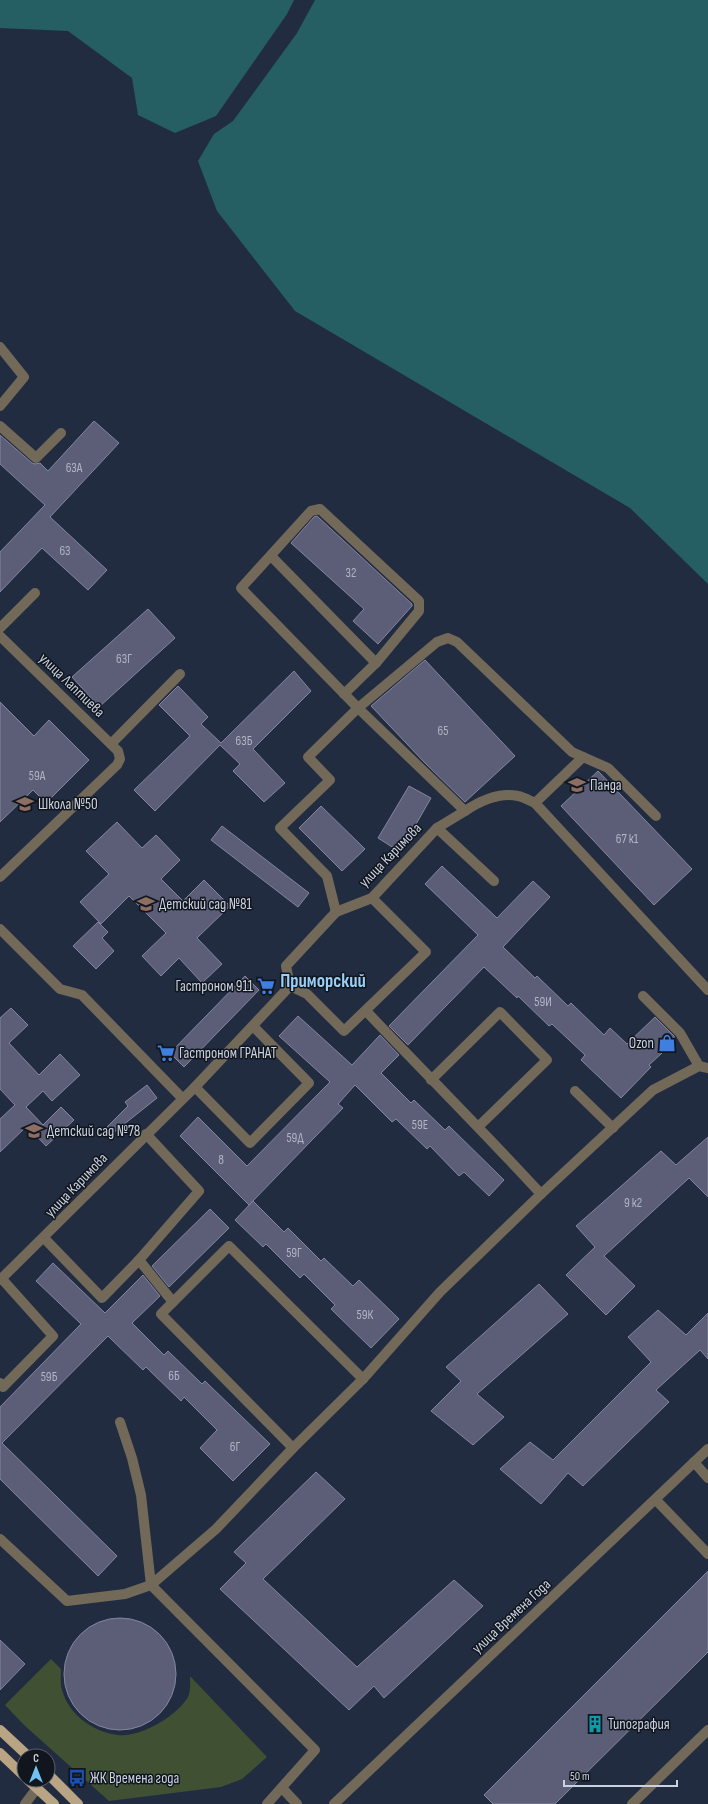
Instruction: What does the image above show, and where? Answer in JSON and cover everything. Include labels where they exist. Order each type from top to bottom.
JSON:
[{"type":"main road","points":[[0,1730],[19,1748]]},
{"type":"main road","points":[[0,1753],[16,1768]]},
{"type":"main road","points":[[56,1782],[78,1804]]},
{"type":"main road","points":[[37,1788],[54,1804]]},
{"type":"street","points":[[0,347],[24,377],[0,406]]},
{"type":"street","points":[[0,426],[36,458],[61,433]]},
{"type":"street","points":[[344,694],[376,663],[420,611],[419,601],[320,509],[311,511],[241,588],[344,694],[358,708],[465,811]]},
{"type":"street","points":[[271,556],[376,663]]},
{"type":"street","points":[[0,628],[35,593]]},
{"type":"street","name":"улица Лаптиева","points":[[0,636],[118,751],[120,759],[117,765],[0,877]]},
{"type":"street","points":[[336,912],[327,876],[280,828],[330,780],[308,757],[358,708],[438,642],[448,638],[457,642],[572,752],[608,768],[656,816]]},
{"type":"street","points":[[111,744],[180,674]]},
{"type":"street","points":[[583,757],[535,803],[708,990]]},
{"type":"street","name":"улица Каримова","points":[[2,1276],[44,1238],[194,1087],[290,986],[286,966],[336,912],[372,898],[437,828],[479,801],[498,796],[517,796],[535,803]]},
{"type":"street","points":[[437,828],[494,881]]},
{"type":"street","points":[[290,986],[307,994],[344,1031],[426,952],[372,898]]},
{"type":"street","points":[[0,929],[60,989],[82,995],[182,1098]]},
{"type":"street","points":[[0,1539],[67,1601],[124,1594],[151,1585],[216,1529],[293,1448],[363,1379],[440,1292],[541,1194],[653,1090],[704,1067],[680,1033],[643,996]]},
{"type":"street","points":[[366,1010],[431,1080],[479,1126],[541,1194]]},
{"type":"street","points":[[431,1080],[500,1012],[547,1060],[479,1126]]},
{"type":"street","points":[[194,1087],[250,1143],[256,1138],[309,1083],[253,1026]]},
{"type":"street","points":[[576,1091],[613,1128]]},
{"type":"street","points":[[44,1238],[102,1298],[139,1260],[199,1191],[146,1134]]},
{"type":"street","points":[[293,1448],[161,1314],[229,1246],[363,1379]]},
{"type":"street","points":[[139,1260],[173,1302]]},
{"type":"street","points":[[0,1383],[3,1387],[53,1336],[2,1276]]},
{"type":"street","points":[[120,1422],[132,1458],[141,1495],[151,1585],[315,1750],[267,1804]]},
{"type":"street","name":"улица Времена Года","points":[[334,1804],[708,1449]]},
{"type":"street","points":[[694,1462],[708,1478]]},
{"type":"street","points":[[656,1500],[708,1554]]},
{"type":"street","points":[[632,1804],[708,1730]]},
{"type":"street","points":[[25,1804],[37,1788]]},
{"type":"street","points":[[282,1788],[297,1804]]},
{"type":"shaded area","points":[[0,0],[294,0],[287,14],[216,116],[175,133],[138,115],[132,78],[68,31],[0,28]]},
{"type":"shaded area","points":[[315,0],[708,0],[708,584],[630,508],[295,311],[217,211],[198,161],[214,134],[233,121],[297,33]]},
{"type":"shaded area","points":[[51,1659],[61,1669],[61,1688],[65,1699],[83,1721],[109,1733],[127,1735],[147,1729],[167,1718],[176,1711],[188,1697],[190,1689],[190,1676],[267,1757],[242,1779],[221,1787],[109,1801],[56,1754],[56,1748],[50,1748],[24,1725],[5,1705]]},
{"type":"building","points":[[94,421],[119,443],[50,517],[107,570],[88,590],[42,548],[0,592],[0,552],[45,505],[0,464],[0,435],[32,463],[40,463],[48,471]]},
{"type":"building","points":[[317,516],[412,604],[412,606],[378,644],[353,621],[364,609],[291,543],[314,517]]},
{"type":"building","points":[[148,609],[175,638],[99,707],[72,677]]},
{"type":"building","points":[[425,660],[515,756],[465,802],[424,762],[371,706]]},
{"type":"building","points":[[294,671],[311,691],[253,749],[285,783],[264,802],[233,771],[240,764],[220,745],[155,811],[134,790],[190,736],[159,705],[178,686],[208,717],[201,724],[221,743]]},
{"type":"building","points":[[0,702],[34,736],[49,720],[89,760],[46,803],[33,790],[0,822]]},
{"type":"building","points":[[598,771],[692,869],[654,905],[561,806]]},
{"type":"building","points":[[409,786],[431,798],[400,852],[378,838]]},
{"type":"building","points":[[321,806],[365,849],[342,871],[299,828]]},
{"type":"building","points":[[117,822],[142,848],[156,835],[180,860],[161,879],[183,901],[204,880],[230,906],[197,938],[222,964],[202,983],[179,958],[161,976],[142,956],[166,933],[129,896],[101,924],[80,902],[109,874],[86,851]]},
{"type":"building","points":[[222,826],[309,893],[298,907],[211,840]]},
{"type":"building","points":[[442,866],[497,918],[533,881],[550,897],[503,947],[535,978],[537,976],[568,1006],[571,1003],[604,1035],[610,1028],[627,1044],[655,1017],[674,1036],[675,1041],[649,1065],[651,1067],[621,1098],[581,1060],[585,1055],[552,1024],[549,1026],[518,996],[517,998],[484,967],[408,1045],[389,1026],[478,935],[425,884]]},
{"type":"building","points":[[98,922],[108,932],[102,938],[114,951],[96,969],[73,946]]},
{"type":"building","points":[[245,976],[259,990],[184,1067],[170,1053]]},
{"type":"building","points":[[11,1008],[28,1025],[9,1043],[39,1075],[60,1054],[80,1075],[52,1101],[43,1091],[26,1107],[43,1125],[61,1107],[74,1120],[46,1146],[27,1126],[0,1152],[0,1119],[15,1105],[0,1089],[0,1018]]},
{"type":"building","points":[[298,1016],[352,1065],[380,1035],[399,1055],[381,1073],[411,1103],[414,1100],[445,1130],[449,1126],[504,1180],[489,1196],[464,1172],[459,1176],[430,1146],[427,1149],[396,1119],[392,1122],[355,1085],[338,1104],[343,1108],[249,1205],[180,1136],[198,1117],[247,1166],[330,1082],[279,1036]]},
{"type":"building","points":[[147,1085],[157,1098],[113,1133],[107,1127],[128,1106],[125,1102]]},
{"type":"building","points":[[708,1137],[708,1197],[689,1178],[604,1256],[635,1286],[606,1315],[566,1275],[595,1247],[576,1226],[661,1151],[676,1165]]},
{"type":"building","points":[[253,1201],[284,1232],[288,1228],[321,1261],[324,1258],[353,1286],[359,1280],[399,1319],[371,1348],[331,1309],[335,1305],[304,1274],[300,1278],[266,1244],[263,1247],[235,1220]]},
{"type":"building","points":[[210,1209],[229,1228],[169,1287],[152,1266]]},
{"type":"building","points":[[53,1263],[105,1313],[143,1275],[160,1296],[132,1323],[164,1355],[168,1351],[202,1384],[205,1381],[270,1444],[233,1481],[200,1448],[217,1430],[184,1397],[181,1401],[146,1367],[143,1370],[108,1336],[2,1443],[117,1556],[98,1576],[0,1479],[0,1407],[81,1324],[36,1281]]},
{"type":"building","points":[[539,1284],[568,1314],[477,1394],[504,1417],[473,1445],[431,1411],[461,1381],[446,1367]]},
{"type":"building","points":[[658,1310],[686,1335],[708,1313],[708,1359],[700,1350],[656,1390],[669,1402],[583,1486],[568,1473],[541,1504],[500,1469],[530,1442],[553,1460],[651,1362],[628,1337]]},
{"type":"building","points":[[316,1472],[345,1499],[263,1579],[357,1667],[454,1580],[483,1606],[384,1698],[374,1686],[349,1710],[220,1589],[246,1563],[234,1552]]},
{"type":"building","name":"Типография","points":[[708,1571],[708,1652],[555,1804],[493,1804],[484,1795]]},
{"type":"building","points":[[120,1618],[141,1622],[159,1635],[172,1653],[176,1674],[172,1695],[159,1713],[141,1726],[120,1730],[99,1726],[81,1713],[68,1695],[64,1674],[68,1653],[81,1635],[99,1622]]},
{"type":"building","points":[[0,1640],[25,1664],[0,1690]]},
{"type":"place","name":"Панда","points":[[577,785]]},
{"type":"place","name":"Школа №50","points":[[25,804]]},
{"type":"place","name":"Детский сад №81","points":[[146,904]]},
{"type":"place","name":"Гастроном 911","points":[[266,986]]},
{"type":"place","name":"Ozon","points":[[667,1043]]},
{"type":"place","name":"Гастроном ГРАНАТ","points":[[166,1053]]},
{"type":"place","name":"Детский сад №78","points":[[34,1131]]},
{"type":"place","name":"Типография","points":[[595,1724]]},
{"type":"place","name":"ЖК Времена года","points":[[77,1778]]},
{"type":"district","name":"Приморский","points":[[323,980]]}]
